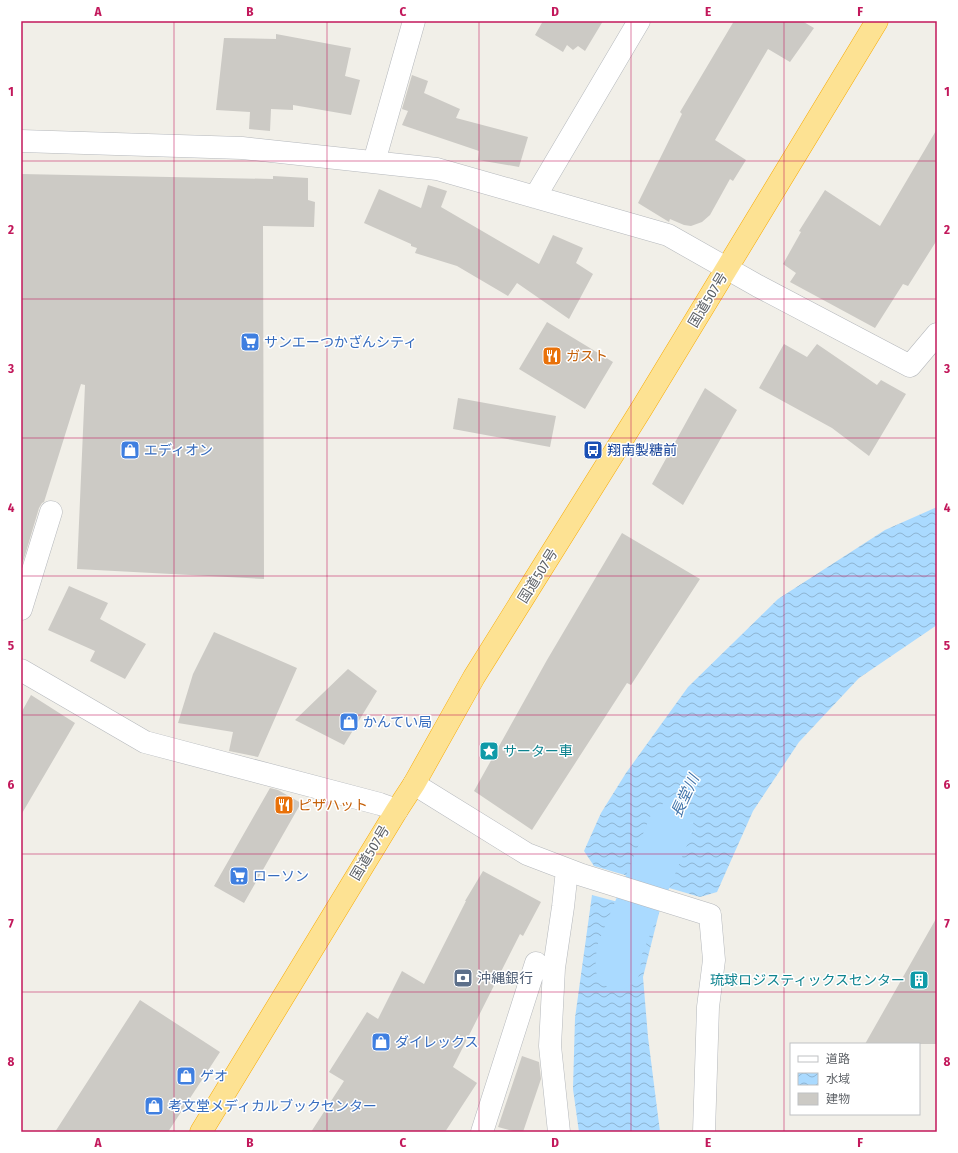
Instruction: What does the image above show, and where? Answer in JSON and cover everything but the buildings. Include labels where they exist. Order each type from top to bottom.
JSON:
[{"type":"highway","name":"国道507号","points":[[201,1132],[414,784],[474,677],[634,421],[877,21]]},
{"type":"street","points":[[374,162],[414,21]]},
{"type":"street","points":[[534,197],[639,21]]},
{"type":"street","points":[[21,141],[242,148],[437,169],[668,235],[765,290],[910,366],[937,334]]},
{"type":"street","points":[[21,609],[50,512]]},
{"type":"street","points":[[21,670],[145,742],[380,804],[397,810]]},
{"type":"street","points":[[414,784],[527,854],[575,873],[710,915],[714,960],[708,1008],[704,1132]]},
{"type":"street","points":[[558,1132],[550,1046],[554,968],[563,907],[575,873]]},
{"type":"street","points":[[482,1132],[536,963]]},
{"type":"water","points":[[937,507],[937,625],[859,678],[799,742],[753,811],[717,892],[700,897],[594,866],[584,851],[601,813],[626,773],[688,687],[778,599],[885,530]]},
{"type":"water","points":[[592,895],[659,913],[643,977],[648,1037],[660,1132],[579,1132],[573,1089],[575,1018]]},
{"type":"waterway","name":"長堂川","points":[[618,967],[619,951],[671,825]]},
{"type":"place","name":"サンエーつかざんシティ","points":[[250,342]]},
{"type":"place","name":"ガスト","points":[[552,356]]},
{"type":"place","name":"エディオン","points":[[130,450]]},
{"type":"place","name":"翔南製糖前","points":[[593,450]]},
{"type":"place","name":"かんてい局","points":[[349,722]]},
{"type":"place","name":"サーター車","points":[[489,751]]},
{"type":"place","name":"ピザハット","points":[[284,805]]},
{"type":"place","name":"ローソン","points":[[239,876]]},
{"type":"place","name":"沖縄銀行","points":[[463,978]]},
{"type":"place","name":"琉球ロジスティックスセンター","points":[[919,980]]},
{"type":"place","name":"ダイレックス","points":[[381,1042]]},
{"type":"place","name":"ゲオ","points":[[186,1076]]},
{"type":"place","name":"考文堂メディカルブックセンター","points":[[154,1106]]}]
